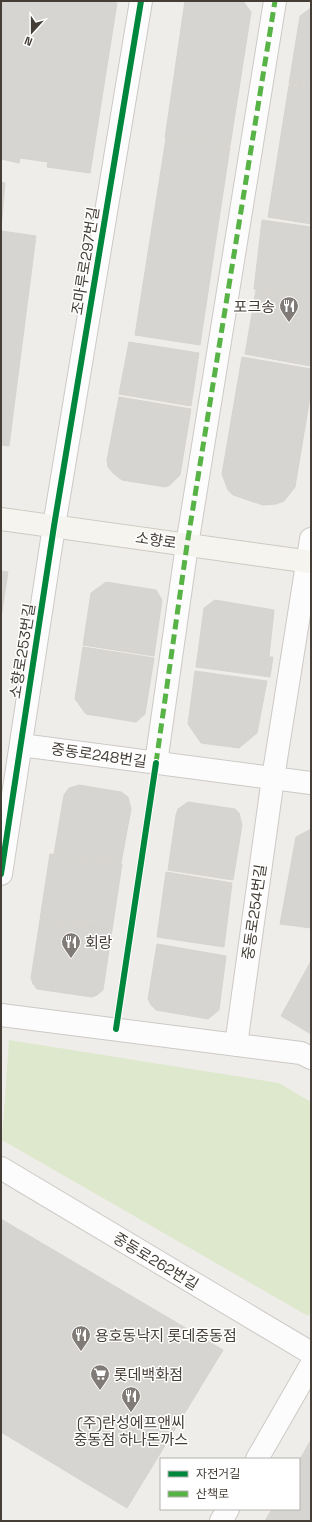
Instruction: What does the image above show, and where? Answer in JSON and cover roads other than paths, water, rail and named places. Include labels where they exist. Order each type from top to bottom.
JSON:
[{"type":"street","name":"조마루로297번길","points":[[54,526],[141,1]]},
{"type":"street","points":[[156,763],[187,545],[275,1]]},
{"type":"street","name":"소향로","points":[[1,519],[309,562]]},
{"type":"street","name":"소향로253번길","points":[[1,874],[54,526]]},
{"type":"street","points":[[273,778],[309,562],[311,539]]},
{"type":"street","name":"중동로248번길","points":[[21,745],[311,783]]},
{"type":"street","name":"중동로254번길","points":[[236,1045],[273,778]]},
{"type":"street","points":[[1,1015],[301,1053],[311,1058]]},
{"type":"street","name":"중동로262번길","points":[[1,1168],[311,1353]]},
{"type":"street","points":[[258,1458],[311,1365]]},
{"type":"street","points":[[221,1521],[227,1510]]},
{"type":"place","name":"포크송","points":[[289,323]]},
{"type":"place","name":"회랑","points":[[71,959]]},
{"type":"place","name":"용호동낙지 롯데중동점","points":[[81,1352]]},
{"type":"place","name":"롯데백화점","points":[[100,1391]]},
{"type":"place","name":"(주)란성에프앤씨 중동점 하나돈까스","points":[[131,1413]]}]
